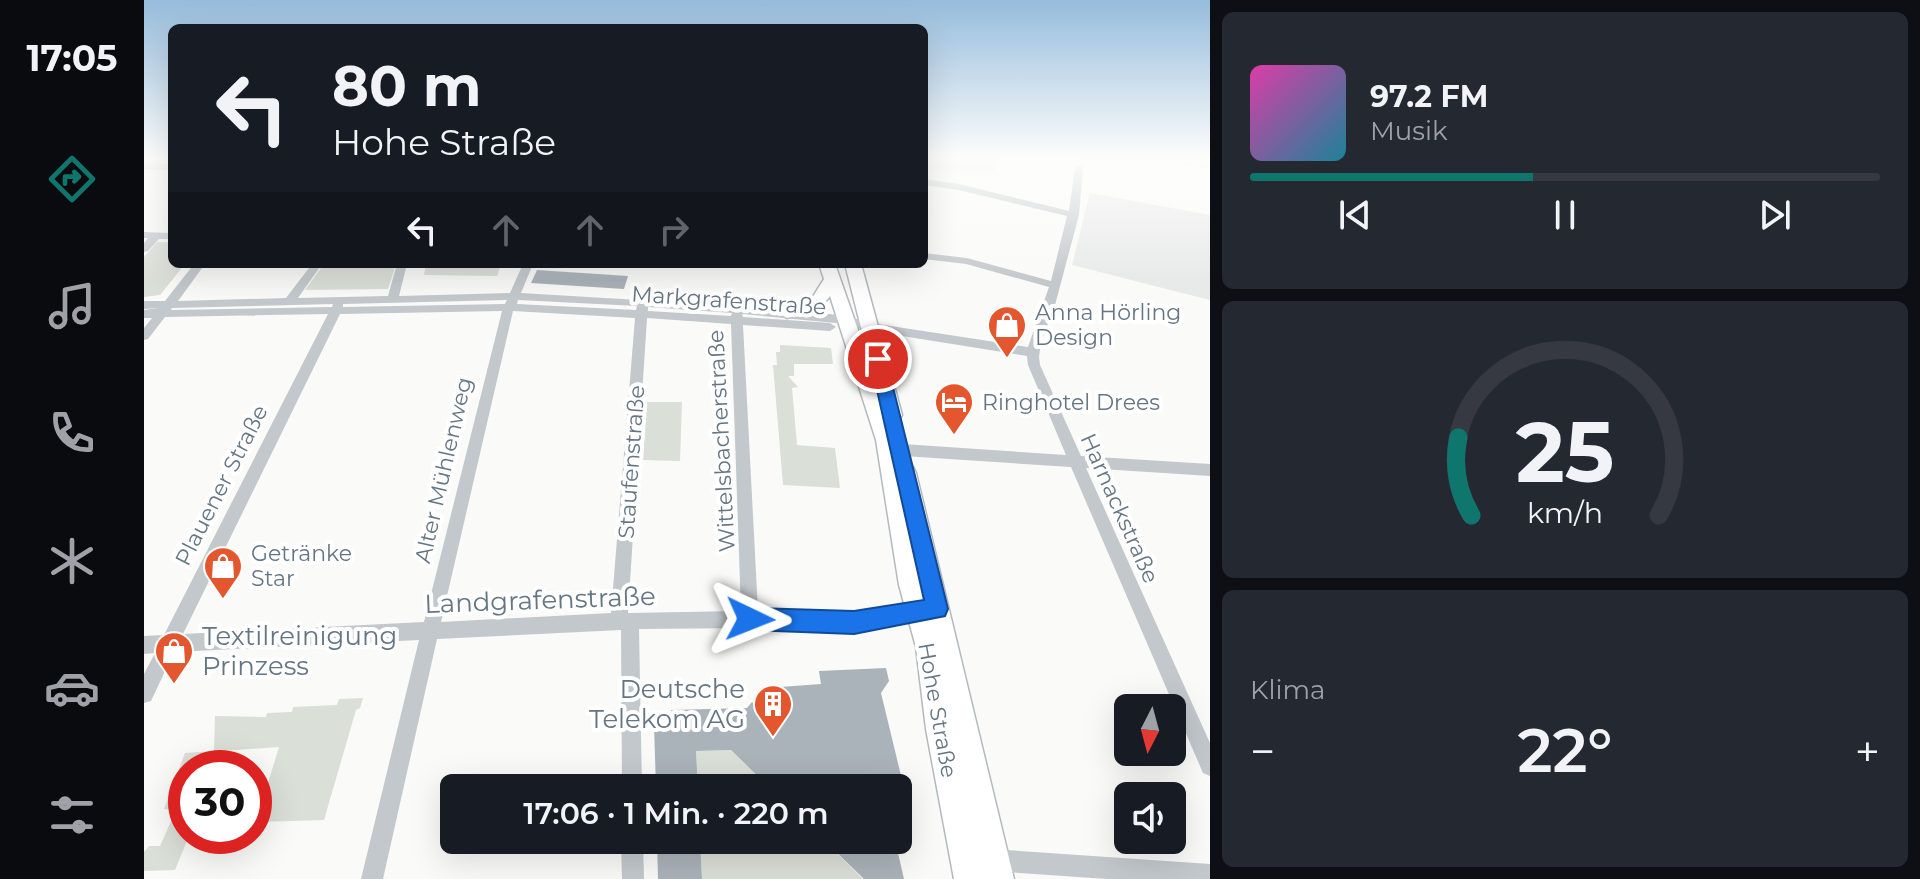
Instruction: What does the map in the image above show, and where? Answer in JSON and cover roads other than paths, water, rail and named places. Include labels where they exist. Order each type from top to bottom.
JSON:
[{"type":"main road","name":"Hohe Straße","points":[[854,268],[871,327],[928,610],[929,647],[940,729],[982,869]]},
{"type":"main road","name":"Hohe Straße","points":[[830,271],[894,450]]},
{"type":"main road","points":[[787,313],[818,302],[830,271]]},
{"type":"street","points":[[1008,199],[1074,215]]},
{"type":"street","points":[[1031,352],[1054,285],[1076,199]]},
{"type":"street","points":[[144,249],[150,236]]},
{"type":"street","points":[[928,256],[967,261],[1054,285]]},
{"type":"street","points":[[144,336],[197,268]]},
{"type":"street","points":[[291,299],[314,268]]},
{"type":"street","points":[[393,297],[401,268]]},
{"type":"street","name":"Alter Mühlenweg","points":[[372,879],[512,301],[526,268]]},
{"type":"street","name":"Markgrafenstraße","points":[[144,305],[291,299],[339,304],[393,297],[642,308],[848,324]]},
{"type":"street","name":"Markgrafenstraße","points":[[144,314],[339,304],[512,301]]},
{"type":"street","name":"Plauener Straße","points":[[144,694],[339,304]]},
{"type":"street","name":"Staufenstraße","points":[[631,774],[625,622],[642,308]]},
{"type":"street","name":"Markgrafenstraße","points":[[737,315],[787,313],[1031,352]]},
{"type":"street","name":"Wittelsbacherstraße","points":[[737,315],[750,619]]},
{"type":"street","name":"Harnackstraße","points":[[1031,352],[1074,460],[1210,766]]},
{"type":"street","points":[[894,450],[1210,470]]},
{"type":"street","name":"Landgrafenstraße","points":[[144,645],[625,622],[750,619],[854,622],[928,610]]},
{"type":"street","points":[[632,854],[633,879]]},
{"type":"street","points":[[982,869],[1210,875]]},
{"type":"place","name":"Anna Hörling Design","points":[[1007,359]]},
{"type":"place","name":"Ringhotel Drees","points":[[954,436]]},
{"type":"place","name":"Getränke Star","points":[[223,600]]},
{"type":"place","name":"Textilreinigung Prinzess","points":[[174,685]]},
{"type":"place","name":"Deutsche Telekom AG","points":[[773,738]]}]
